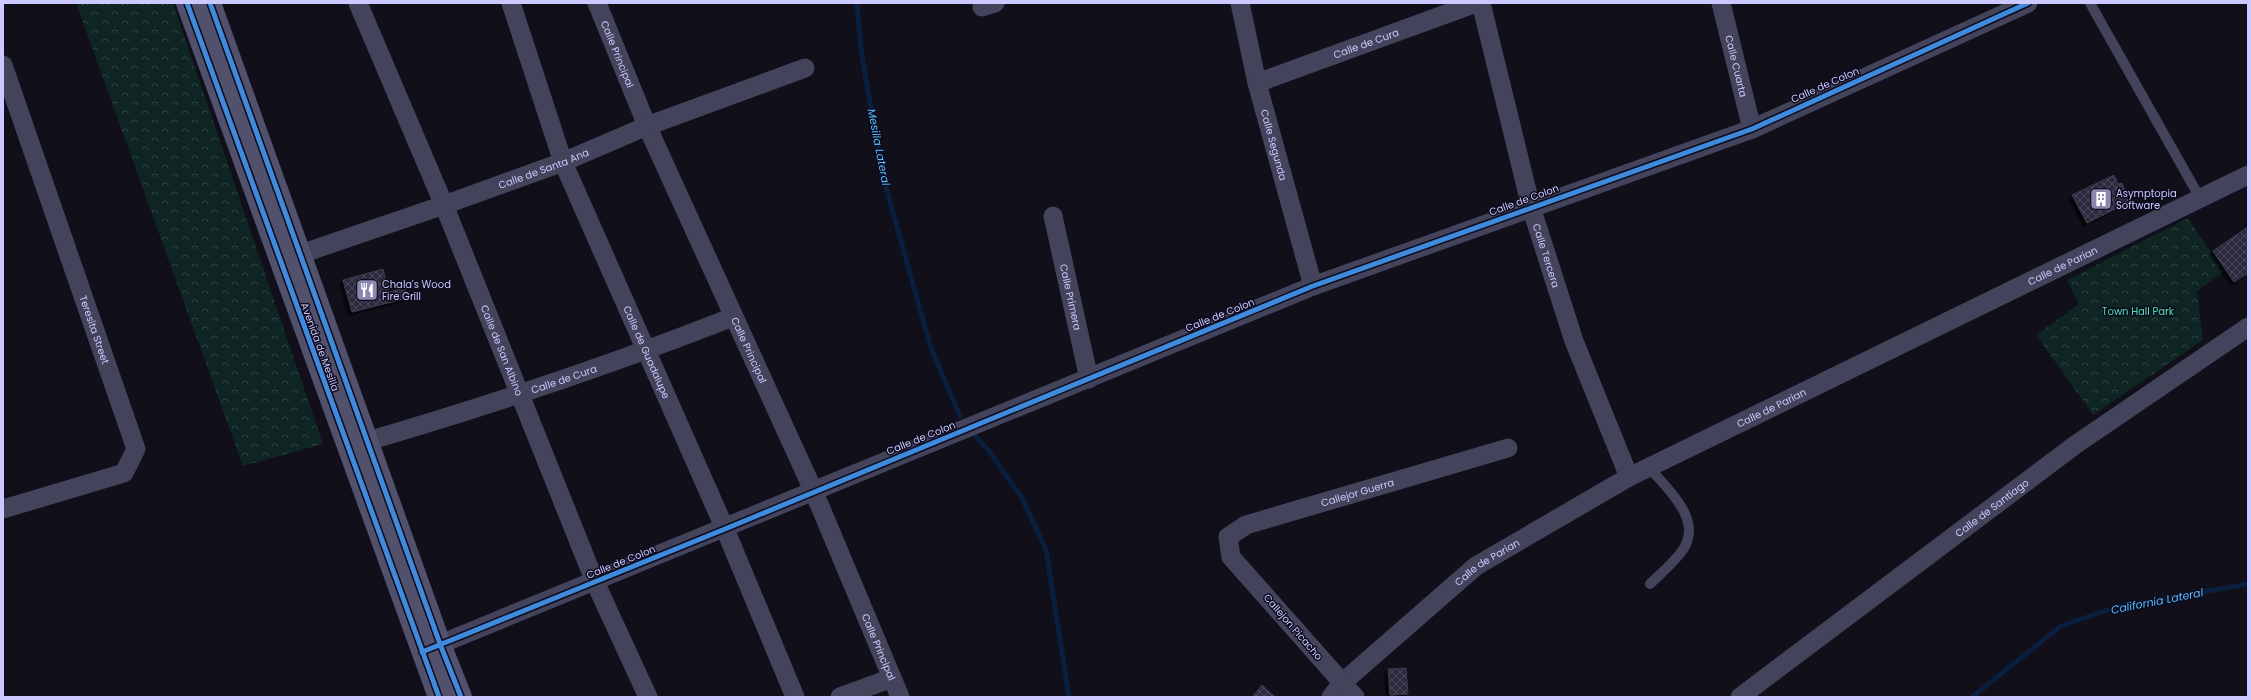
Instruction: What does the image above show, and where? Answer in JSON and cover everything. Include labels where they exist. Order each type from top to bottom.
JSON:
[{"type":"main road","name":"Avenida de Mesilla","points":[[187,3],[279,262],[357,444]]},
{"type":"main road","name":"Avenida de Mesilla","points":[[210,3],[300,255],[357,444],[431,648],[439,697]]},
{"type":"main road","name":"Avenida de Mesilla","points":[[431,648],[461,697]]},
{"type":"street","name":"Calle de San Albino","points":[[358,3],[444,205],[595,582],[648,697]]},
{"type":"street","name":"Calle de Guadalupe","points":[[511,3],[563,162],[645,351],[725,529],[795,697]]},
{"type":"street","name":"Calle Principal","points":[[597,3],[647,126],[814,492],[900,697]]},
{"type":"street","name":"Calle Segunda","points":[[1240,3],[1257,84],[1313,286]]},
{"type":"street","name":"Calle de Cura","points":[[1257,84],[1476,3]]},
{"type":"street","name":"Calle Tercera","points":[[1481,3],[1531,207],[1574,341],[1628,477]]},
{"type":"street","name":"Calle Cuarta","points":[[1721,3],[1752,129]]},
{"type":"street","name":"Calle de Colon","points":[[431,648],[725,529],[1313,286],[1752,129],[2028,3]]},
{"type":"street","name":"Teresita Street","points":[[3,65],[136,449],[124,473],[3,509]]},
{"type":"street","name":"Calle de Santa Ana","points":[[279,262],[563,162],[647,126],[804,68]]},
{"type":"street","name":"Calle de Parian","points":[[1337,690],[1476,566],[1628,477],[2248,175]]},
{"type":"street","name":"Calle Primera","points":[[1052,216],[1088,379]]},
{"type":"street","name":"Calle de Cura","points":[[357,444],[520,394],[645,351],[733,317]]},
{"type":"street","name":"Calle de Santiago","points":[[1740,697],[2075,445],[2248,327]]},
{"type":"street","name":"Callejor Guerra","points":[[1231,557],[1228,537],[1246,525],[1508,448]]},
{"type":"street","name":"Callejon Picacho","points":[[1231,557],[1337,690],[1355,697]]},
{"type":"street","points":[[840,697],[892,678]]},
{"type":"lane","points":[[2090,3],[2200,198]]},
{"type":"lane","points":[[1650,467],[1685,511],[1689,530],[1684,548],[1650,584]]},
{"type":"green space","points":[[76,3],[173,3],[323,444],[243,466]]},
{"type":"green space","name":"Town Hall Park","points":[[2188,218],[2224,272],[2197,291],[2203,340],[2093,415],[2036,335],[2079,304],[2067,280]]},
{"type":"building","name":"Asymptopia Software","points":[[2114,175],[2118,184],[2122,183],[2129,202],[2087,223],[2072,195]]},
{"type":"building","points":[[2248,227],[2248,273],[2234,282],[2213,251]]},
{"type":"building","name":"Chala's Wood Fire Grill","points":[[383,269],[389,292],[405,288],[407,298],[352,312],[343,280]]},
{"type":"building","points":[[1406,668],[1408,694],[1390,695],[1388,669]]},
{"type":"building","points":[[1262,685],[1275,697],[1252,697]]},
{"type":"waterway","name":"Mesilla Lateral","points":[[857,3],[861,49],[881,170],[931,348],[960,416]]},
{"type":"waterway","points":[[971,431],[989,451],[1022,498],[1046,550],[1069,697]]},
{"type":"waterway","name":"California Lateral","points":[[1972,697],[2061,626],[2116,607],[2248,584]]},
{"type":"cycle path","points":[[187,3],[439,697]]},
{"type":"cycle path","points":[[210,3],[440,644],[461,697]]},
{"type":"cycle path","points":[[422,652],[725,529],[1313,286],[1752,129],[2028,3]]},
{"type":"place","name":"Asymptopia Software","points":[[2101,199]]},
{"type":"place","name":"Chala's Wood Fire Grill","points":[[367,290]]}]
